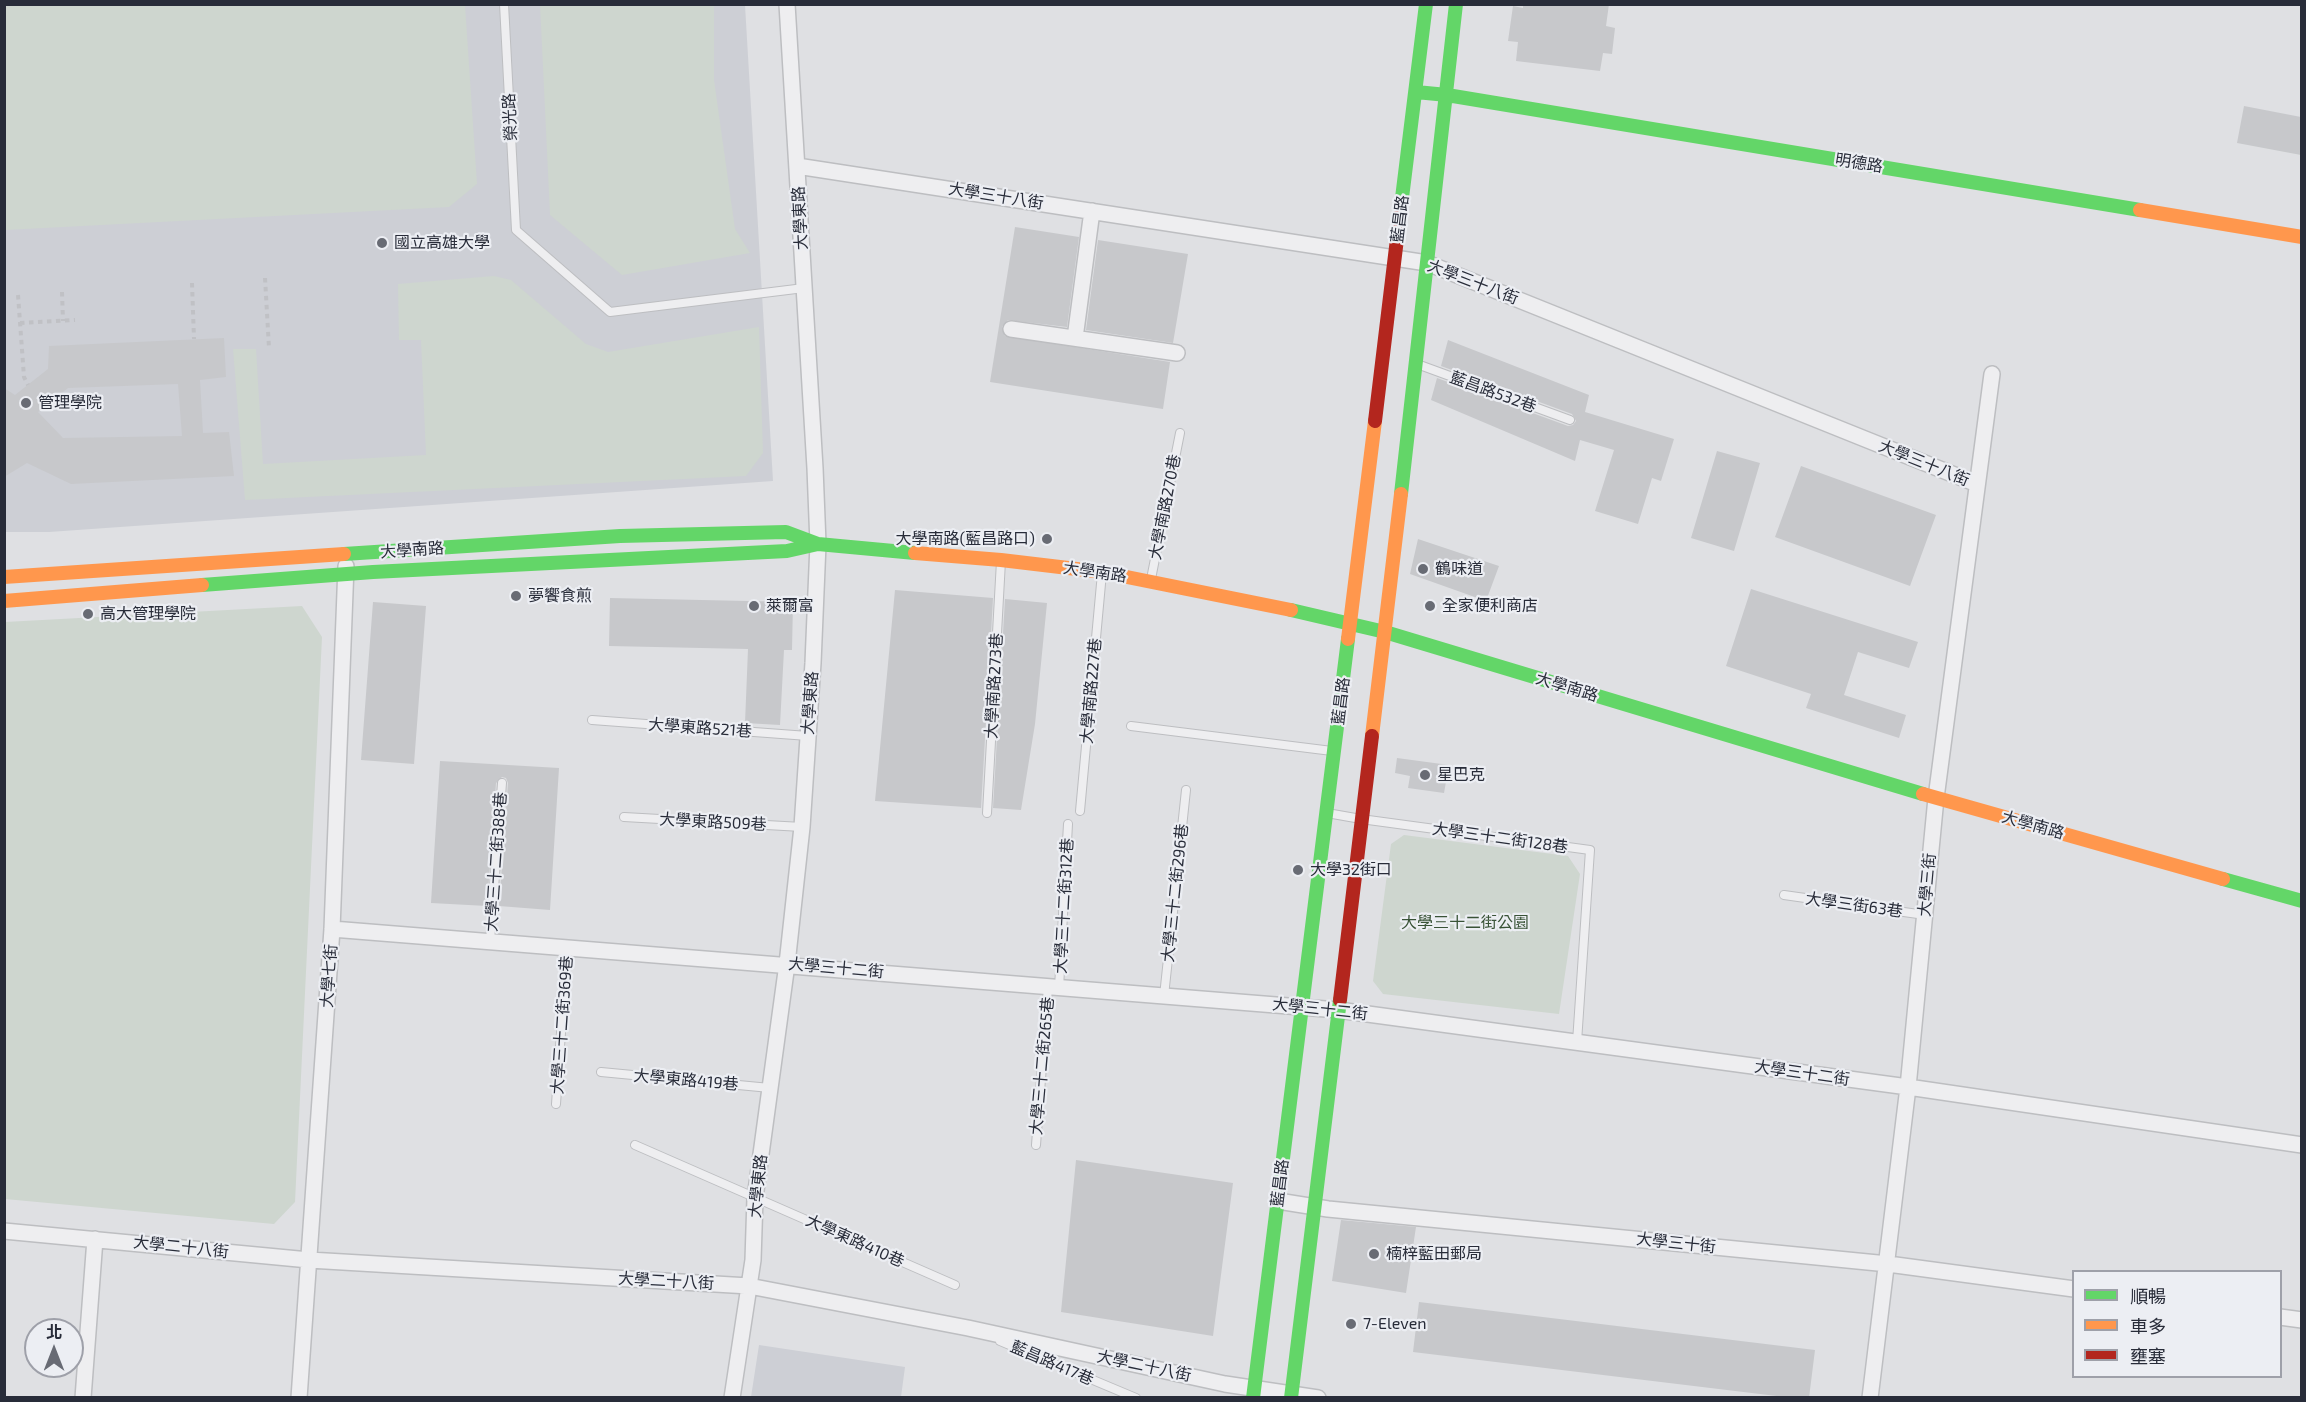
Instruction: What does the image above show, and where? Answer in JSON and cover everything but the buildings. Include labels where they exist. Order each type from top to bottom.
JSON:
[{"type":"street","name":"大學東路","points":[[732,1398],[753,1260],[755,1198],[787,964],[802,827],[818,544],[787,4]]},
{"type":"street","name":"藍昌路","points":[[1254,1393],[1426,4]]},
{"type":"street","name":"藍昌路","points":[[1291,1396],[1384,632],[1456,4]]},
{"type":"street","name":"明德路","points":[[1416,92],[1447,95],[2301,237]]},
{"type":"street","name":"大學三十八街","points":[[797,166],[1395,256],[1427,263],[1977,484]]},
{"type":"street","points":[[1075,339],[1092,211]]},
{"type":"street","points":[[1011,329],[1178,353]]},
{"type":"street","name":"大學三街","points":[[1870,1398],[1908,1088],[1936,798],[1992,374]]},
{"type":"street","name":"大學南路","points":[[4,577],[620,536],[786,532],[818,544],[1001,560],[1102,572],[1313,614],[1384,632],[1936,798],[2301,901]]},
{"type":"street","name":"大學南路","points":[[4,601],[345,574],[787,551],[818,544]]},
{"type":"street","name":"大學七街","points":[[299,1398],[332,929],[346,554]]},
{"type":"street","name":"大學三十二街","points":[[332,929],[1302,1006],[1908,1088],[2301,1145]]},
{"type":"street","name":"大學三十街","points":[[1278,1201],[1315,1207],[1888,1264],[2072,1289]]},
{"type":"street","name":"大學二十八街","points":[[4,1231],[309,1260],[749,1286],[968,1328],[1225,1384],[1254,1393],[1318,1398]]},
{"type":"street","points":[[83,1398],[95,1239]]},
{"type":"street","points":[[2282,1317],[2301,1320]]},
{"type":"lane","name":"榮光路","points":[[504,4],[516,230],[610,312],[804,288]]},
{"type":"lane","name":"藍昌路532巷","points":[[1415,363],[1570,420]]},
{"type":"lane","name":"大學南路270巷","points":[[1150,580],[1180,433]]},
{"type":"lane","name":"大學南路273巷","points":[[987,813],[1001,560]]},
{"type":"lane","name":"大學南路227巷","points":[[1080,811],[1102,572]]},
{"type":"lane","name":"大學東路521巷","points":[[592,720],[808,736]]},
{"type":"lane","points":[[1131,726],[1335,751]]},
{"type":"lane","name":"大學三十二街388巷","points":[[490,941],[502,783]]},
{"type":"lane","name":"大學三十二街296巷","points":[[1164,996],[1186,790]]},
{"type":"lane","name":"大學三十二街128巷","points":[[1327,812],[1361,819],[1590,850],[1577,1042]]},
{"type":"lane","name":"大學東路509巷","points":[[624,817],[802,827]]},
{"type":"lane","name":"大學三十二街312巷","points":[[1054,987],[1068,824]]},
{"type":"lane","name":"大學三街63巷","points":[[1784,895],[1925,915]]},
{"type":"lane","name":"大學三十二街369巷","points":[[556,1104],[567,947]]},
{"type":"lane","name":"大學三十二街265巷","points":[[1036,1145],[1054,987]]},
{"type":"lane","name":"大學東路419巷","points":[[601,1072],[770,1088]]},
{"type":"lane","name":"大學東路410巷","points":[[635,1145],[955,1285]]},
{"type":"lane","name":"藍昌路417巷","points":[[968,1328],[1136,1398]]},
{"type":"path","points":[[265,278],[269,348]]},
{"type":"path","points":[[192,283],[195,339]]},
{"type":"path","points":[[62,292],[63,321]]},
{"type":"path","points":[[18,295],[24,377],[28,385]]},
{"type":"path","points":[[20,324],[75,320]]},
{"type":"shaded area","name":"國立高雄大學","points":[[4,5],[745,5],[773,481],[49,532],[5,532]]},
{"type":"shaded area","points":[[759,1345],[905,1367],[901,1397],[751,1397]]},
{"type":"green space","points":[[5,4],[465,5],[477,184],[449,207],[5,230]]},
{"type":"green space","points":[[540,5],[714,5],[714,80],[735,229],[750,253],[622,275],[550,215]]},
{"type":"green space","points":[[494,276],[511,280],[586,344],[608,352],[759,327],[763,453],[746,476],[245,500],[233,349],[256,349],[263,464],[426,455],[421,340],[399,340],[398,284]]},
{"type":"green space","points":[[302,606],[322,637],[295,1202],[274,1224],[5,1199],[5,622]]},
{"type":"green space","name":"大學三十二街公園","points":[[1404,835],[1568,856],[1580,874],[1559,1014],[1383,994],[1373,981],[1391,844]]},
{"type":"traffic: fast","points":[[1400,214],[1426,4]]},
{"type":"traffic: fast","points":[[1401,494],[1456,4]]},
{"type":"traffic: fast","points":[[1416,92],[1447,95],[2140,210]]},
{"type":"traffic: fast","points":[[344,554],[620,536],[786,532],[818,544],[915,553]]},
{"type":"traffic: fast","points":[[202,585],[373,572],[787,551],[818,544]]},
{"type":"traffic: fast","points":[[1291,610],[1385,632],[1923,794]]},
{"type":"traffic: fast","points":[[1253,1398],[1348,639]]},
{"type":"traffic: fast","points":[[2223,879],[2302,901]]},
{"type":"traffic: fast","points":[[1291,1398],[1340,1000]]},
{"type":"traffic: slow","points":[[2140,210],[2302,237]]},
{"type":"traffic: slow","points":[[1348,639],[1375,421]]},
{"type":"traffic: slow","points":[[1372,736],[1401,494]]},
{"type":"traffic: slow","points":[[915,553],[1102,572],[1291,610]]},
{"type":"traffic: slow","points":[[4,577],[344,554]]},
{"type":"traffic: slow","points":[[4,601],[202,585]]},
{"type":"traffic: slow","points":[[1923,794],[2223,879]]},
{"type":"traffic: jam","points":[[1375,421],[1400,214]]},
{"type":"traffic: jam","points":[[1340,1000],[1372,736]]},
{"type":"place","name":"國立高雄大學","points":[[382,243]]},
{"type":"place","name":"管理學院","points":[[26,403]]},
{"type":"place","name":"大學南路(藍昌路口)","points":[[1047,539]]},
{"type":"place","name":"鶴味道","points":[[1423,569]]},
{"type":"place","name":"夢饗食煎","points":[[516,596]]},
{"type":"place","name":"萊爾富","points":[[754,606]]},
{"type":"place","name":"全家便利商店","points":[[1430,606]]},
{"type":"place","name":"高大管理學院","points":[[88,614]]},
{"type":"place","name":"星巴克","points":[[1425,775]]},
{"type":"place","name":"大學32街口","points":[[1298,870]]},
{"type":"place","name":"楠梓藍田郵局","points":[[1374,1254]]},
{"type":"place","name":"7-Eleven","points":[[1351,1324]]}]
